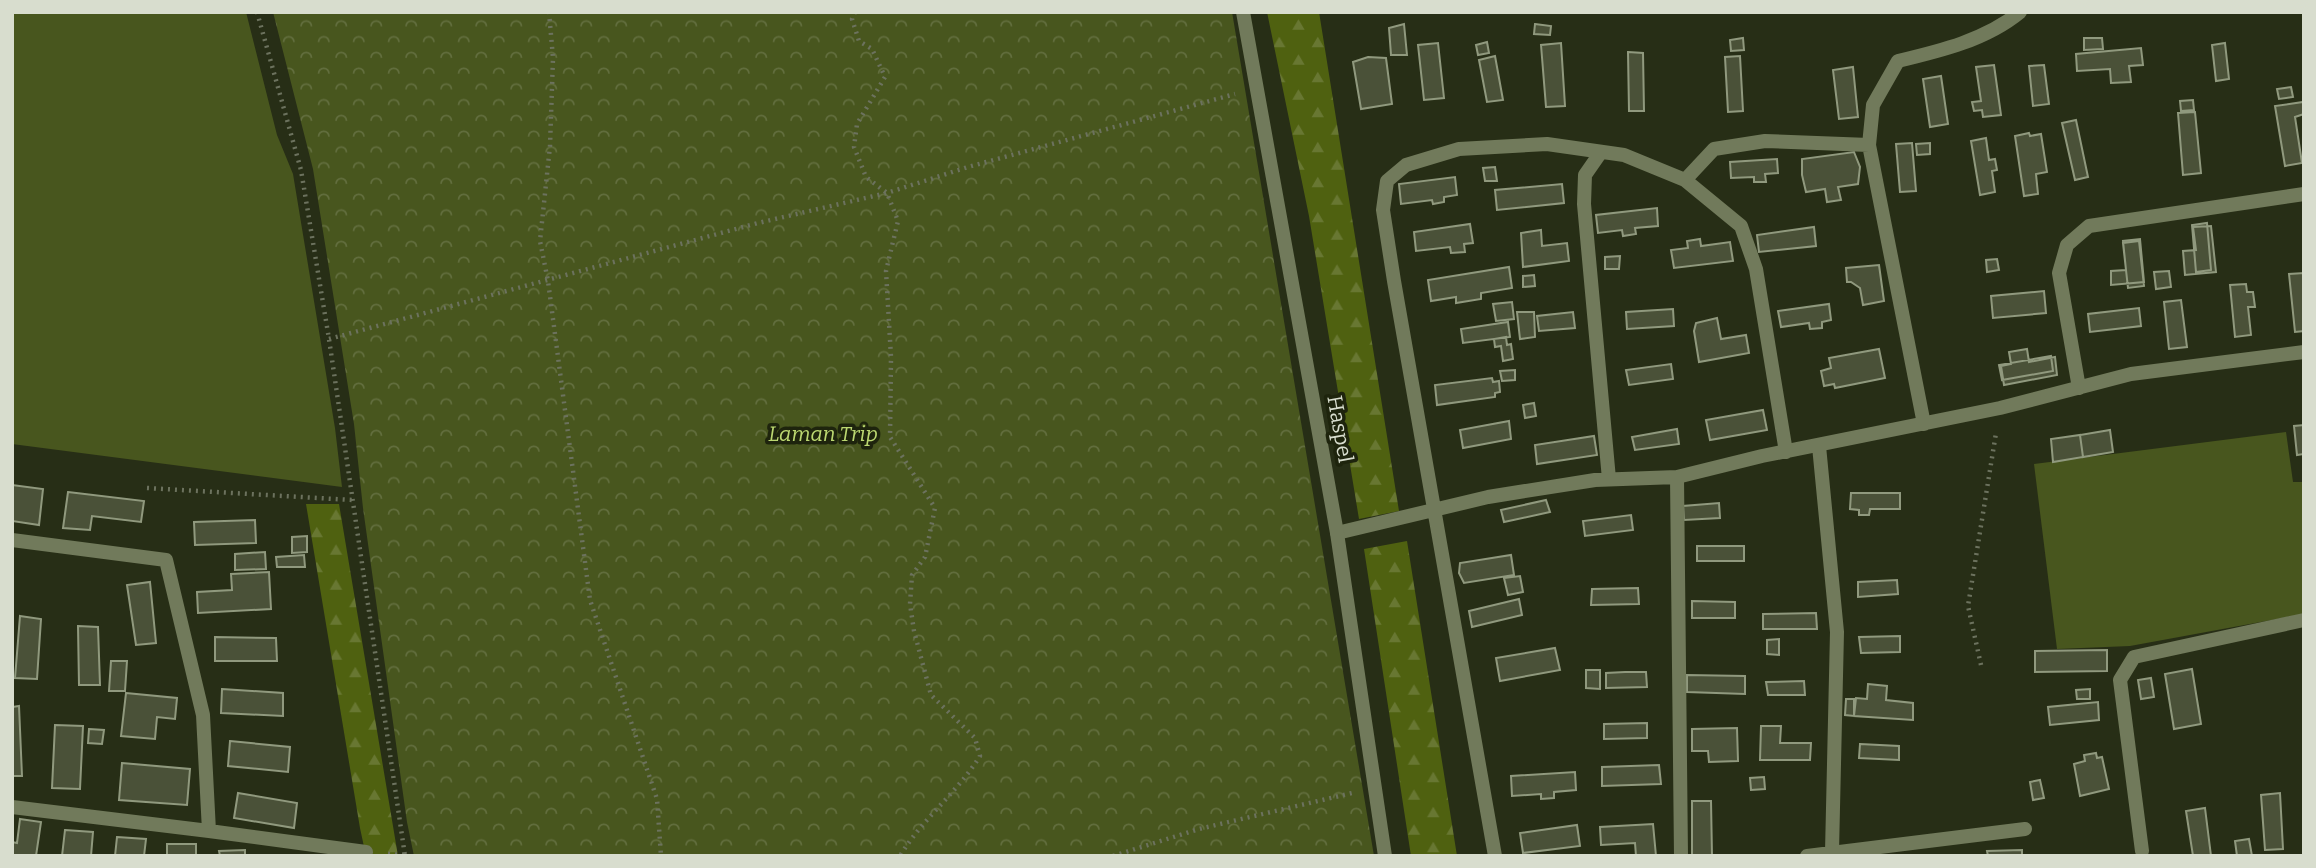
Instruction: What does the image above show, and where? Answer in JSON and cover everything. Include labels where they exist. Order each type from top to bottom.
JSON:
[{"type":"street","name":"Haspel","points":[[1243,12],[1337,533],[1385,856]]},
{"type":"street","points":[[1924,424],[1869,145],[1873,105],[1898,61],[1949,48],[2008,22],[2020,12]]},
{"type":"street","points":[[1685,180],[1714,149],[1765,141],[1869,145]]},
{"type":"street","points":[[1495,856],[1433,511],[1383,210],[1387,181],[1406,165],[1459,149],[1547,144],[1625,155],[1685,180],[1741,226],[1756,269],[1786,452]]},
{"type":"street","points":[[1601,152],[1585,175],[1584,204],[1609,479]]},
{"type":"street","points":[[2079,388],[2059,273],[2067,245],[2089,226],[2304,194]]},
{"type":"street","points":[[1337,533],[1488,497],[1609,479],[1677,477],[2000,408],[2131,374],[2304,352]]},
{"type":"street","points":[[1819,446],[1838,632],[1832,852]]},
{"type":"street","points":[[1677,477],[1681,856]]},
{"type":"street","points":[[12,540],[166,560],[203,715],[209,831]]},
{"type":"street","points":[[2142,851],[2120,680],[2134,657],[2304,620]]},
{"type":"street","points":[[12,807],[366,852]]},
{"type":"street","points":[[1807,856],[2025,829]]},
{"type":"path","points":[[257,12],[301,170],[329,339],[405,856]]},
{"type":"path","points":[[548,12],[553,58],[552,96],[550,146],[540,241],[548,281],[590,600],[657,799],[661,856]]},
{"type":"path","points":[[855,12],[852,19],[859,41],[872,49],[885,77],[857,124],[854,147],[866,177],[887,193],[898,221],[886,271],[891,357],[890,437],[935,508],[925,557],[912,575],[910,604],[914,631],[931,695],[975,738],[980,756],[968,775],[912,836],[900,856]]},
{"type":"path","points":[[329,339],[758,223],[887,193],[1051,143],[1247,91],[1256,91]]},
{"type":"path","points":[[1981,665],[1968,606],[2000,408]]},
{"type":"path","points":[[147,488],[352,500]]},
{"type":"path","points":[[1113,856],[1199,829],[1373,788]]},
{"type":"green space","points":[[12,12],[246,12],[277,135],[293,174],[335,428],[342,487],[12,444]]},
{"type":"green space","name":"Laman Trip","points":[[273,12],[1232,12],[1374,856],[414,856],[363,508],[354,424],[313,169]]},
{"type":"green space","points":[[1267,12],[1319,12],[1399,511],[1359,519],[1309,216]]},
{"type":"green space","points":[[2286,432],[2293,482],[2304,482],[2304,614],[2130,646],[2057,649],[2034,464]]},
{"type":"green space","points":[[306,504],[339,504],[398,856],[366,856]]},
{"type":"green space","points":[[1407,541],[1457,856],[1411,856],[1364,549]]},
{"type":"building","points":[[1404,24],[1407,55],[1391,55],[1389,28]]},
{"type":"building","points":[[1535,24],[1551,26],[1550,35],[1534,34]]},
{"type":"building","points":[[1743,38],[1744,50],[1731,51],[1730,40]]},
{"type":"building","points":[[2084,38],[2102,38],[2103,49],[2084,50]]},
{"type":"building","points":[[1487,42],[1489,53],[1478,55],[1476,45]]},
{"type":"building","points":[[1438,43],[1444,98],[1424,100],[1418,45]]},
{"type":"building","points":[[1561,43],[1565,106],[1546,107],[1541,45]]},
{"type":"building","points":[[2225,43],[2229,79],[2216,81],[2212,45]]},
{"type":"building","points":[[2141,48],[2143,65],[2129,66],[2131,82],[2111,83],[2110,69],[2077,71],[2076,54]]},
{"type":"building","points":[[1628,52],[1643,53],[1644,111],[1629,111]]},
{"type":"building","points":[[1495,56],[1503,100],[1487,102],[1479,60]]},
{"type":"building","points":[[1740,56],[1743,111],[1728,112],[1725,57]]},
{"type":"building","points":[[1368,57],[1386,58],[1392,104],[1361,109],[1353,62]]},
{"type":"building","points":[[1994,65],[2001,115],[1983,117],[1982,110],[1974,111],[1972,102],[1981,101],[1976,67]]},
{"type":"building","points":[[2044,65],[2049,104],[2033,106],[2029,66]]},
{"type":"building","points":[[1853,67],[1858,117],[1839,119],[1833,70]]},
{"type":"building","points":[[1941,76],[1948,124],[1930,127],[1923,79]]},
{"type":"building","points":[[2291,87],[2293,97],[2279,99],[2277,89]]},
{"type":"building","points":[[2193,100],[2194,110],[2181,111],[2180,101]]},
{"type":"building","points":[[2303,102],[2304,114],[2295,117],[2302,163],[2285,166],[2275,106]]},
{"type":"building","points":[[2195,112],[2201,173],[2183,175],[2178,113]]},
{"type":"building","points":[[2076,120],[2088,177],[2075,180],[2062,123]]},
{"type":"building","points":[[2029,133],[2030,136],[2041,134],[2047,172],[2036,174],[2038,194],[2024,196],[2015,136]]},
{"type":"building","points":[[1986,138],[1989,160],[1995,159],[1997,170],[1992,171],[1995,192],[1980,195],[1971,141]]},
{"type":"building","points":[[1912,143],[1916,191],[1900,192],[1896,144]]},
{"type":"building","points":[[1930,143],[1930,154],[1917,155],[1916,144]]},
{"type":"building","points":[[1854,152],[1860,167],[1858,184],[1838,187],[1841,200],[1827,202],[1825,189],[1806,192],[1802,159]]},
{"type":"building","points":[[1777,159],[1778,173],[1765,174],[1766,182],[1754,182],[1754,177],[1731,178],[1730,162]]},
{"type":"building","points":[[1495,167],[1497,181],[1485,181],[1483,168]]},
{"type":"building","points":[[1455,177],[1457,195],[1444,197],[1444,202],[1433,204],[1432,200],[1401,204],[1399,184]]},
{"type":"building","points":[[1562,184],[1564,203],[1497,210],[1495,190]]},
{"type":"building","points":[[1657,208],[1658,226],[1635,228],[1636,234],[1623,236],[1622,230],[1598,233],[1596,215]]},
{"type":"building","points":[[2207,223],[2211,270],[2196,272],[2192,225]]},
{"type":"building","points":[[1470,224],[1473,243],[1464,244],[1465,252],[1451,253],[1450,247],[1416,251],[1414,232]]},
{"type":"building","points":[[2211,226],[2216,272],[2185,275],[2183,251],[2196,250],[2193,227]]},
{"type":"building","points":[[1814,227],[1816,246],[1759,252],[1757,235]]},
{"type":"building","points":[[1541,230],[1542,246],[1567,243],[1569,261],[1523,267],[1521,233]]},
{"type":"building","points":[[1700,239],[1701,246],[1730,242],[1733,261],[1674,268],[1671,250],[1688,248],[1687,241]]},
{"type":"building","points":[[2140,239],[2144,282],[2111,285],[2111,271],[2126,270],[2123,241]]},
{"type":"building","points":[[2139,241],[2144,286],[2128,288],[2123,243]]},
{"type":"building","points":[[1620,256],[1619,269],[1605,269],[1605,257]]},
{"type":"building","points":[[1997,259],[1999,270],[1987,272],[1986,260]]},
{"type":"building","points":[[1879,265],[1884,301],[1863,305],[1860,288],[1847,282],[1846,268]]},
{"type":"building","points":[[1509,267],[1512,288],[1481,293],[1481,299],[1456,303],[1456,297],[1431,301],[1428,280]]},
{"type":"building","points":[[2169,271],[2171,287],[2156,289],[2154,272]]},
{"type":"building","points":[[2304,273],[2304,331],[2295,332],[2289,274]]},
{"type":"building","points":[[1534,275],[1535,286],[1523,287],[1523,276]]},
{"type":"building","points":[[2246,284],[2247,292],[2253,292],[2255,307],[2248,307],[2251,335],[2235,337],[2230,285]]},
{"type":"building","points":[[2044,291],[2046,313],[1993,318],[1991,296]]},
{"type":"building","points":[[2181,300],[2187,347],[2169,349],[2164,302]]},
{"type":"building","points":[[1512,302],[1514,319],[1496,321],[1493,304]]},
{"type":"building","points":[[1829,304],[1831,320],[1822,322],[1822,328],[1810,329],[1809,323],[1781,327],[1778,311]]},
{"type":"building","points":[[2139,308],[2141,326],[2090,332],[2088,314]]},
{"type":"building","points":[[1673,309],[1674,326],[1627,329],[1626,312]]},
{"type":"building","points":[[1517,312],[1534,312],[1535,337],[1520,339]]},
{"type":"building","points":[[1573,312],[1575,328],[1539,331],[1537,316]]},
{"type":"building","points":[[1717,318],[1721,339],[1746,335],[1749,353],[1699,362],[1694,331],[1696,323]]},
{"type":"building","points":[[1508,322],[1510,337],[1463,343],[1461,329]]},
{"type":"building","points":[[1506,337],[1507,345],[1511,344],[1513,359],[1503,361],[1501,346],[1495,347],[1494,339]]},
{"type":"building","points":[[1879,349],[1885,378],[1835,388],[1834,384],[1824,386],[1821,371],[1831,368],[1829,358]]},
{"type":"building","points":[[2027,349],[2029,362],[2055,357],[2057,375],[2004,385],[2001,366],[2011,364],[2009,352]]},
{"type":"building","points":[[2051,356],[2053,371],[2002,380],[1999,365]]},
{"type":"building","points":[[1671,364],[1673,379],[1629,385],[1626,370]]},
{"type":"building","points":[[1515,370],[1515,380],[1502,381],[1500,371]]},
{"type":"building","points":[[1492,378],[1493,382],[1499,381],[1500,392],[1495,393],[1495,397],[1437,405],[1435,385]]},
{"type":"building","points":[[1534,403],[1536,416],[1525,418],[1523,405]]},
{"type":"building","points":[[1763,410],[1767,430],[1710,440],[1706,420]]},
{"type":"building","points":[[1509,421],[1511,439],[1463,448],[1460,430]]},
{"type":"building","points":[[2304,425],[2304,454],[2297,455],[2294,426]]},
{"type":"building","points":[[1677,429],[1679,444],[1635,450],[1632,437]]},
{"type":"building","points":[[2110,430],[2113,452],[2083,457],[2080,435]]},
{"type":"building","points":[[2080,435],[2083,457],[2053,462],[2051,439]]},
{"type":"building","points":[[1594,436],[1597,455],[1537,464],[1535,445]]},
{"type":"building","points":[[12,485],[43,489],[39,525],[12,521]]},
{"type":"building","points":[[68,492],[144,501],[141,522],[92,516],[90,530],[63,528]]},
{"type":"building","points":[[1851,493],[1900,493],[1900,509],[1870,509],[1869,515],[1859,515],[1859,510],[1850,509]]},
{"type":"building","points":[[1546,500],[1550,512],[1504,522],[1501,510]]},
{"type":"building","points":[[1719,503],[1720,518],[1684,520],[1683,506]]},
{"type":"building","points":[[1631,515],[1633,530],[1585,536],[1583,521]]},
{"type":"building","points":[[255,520],[256,543],[195,545],[194,522]]},
{"type":"building","points":[[307,536],[307,552],[292,553],[292,537]]},
{"type":"building","points":[[1697,546],[1744,546],[1744,561],[1697,561]]},
{"type":"building","points":[[265,552],[266,569],[235,570],[235,554]]},
{"type":"building","points":[[304,555],[305,567],[277,567],[276,557]]},
{"type":"building","points":[[1511,555],[1514,575],[1464,583],[1459,573],[1460,563]]},
{"type":"building","points":[[269,572],[271,609],[198,613],[197,592],[232,590],[231,574]]},
{"type":"building","points":[[1520,576],[1523,592],[1508,595],[1504,578]]},
{"type":"building","points":[[1897,580],[1898,594],[1858,597],[1858,582]]},
{"type":"building","points":[[150,582],[156,643],[136,645],[127,585]]},
{"type":"building","points":[[1638,588],[1639,604],[1591,605],[1592,589]]},
{"type":"building","points":[[1519,599],[1522,615],[1472,627],[1469,611]]},
{"type":"building","points":[[1692,601],[1735,602],[1735,618],[1692,618]]},
{"type":"building","points":[[1816,613],[1817,629],[1763,629],[1763,614]]},
{"type":"building","points":[[20,616],[41,619],[37,679],[15,678]]},
{"type":"building","points":[[78,626],[98,627],[100,685],[79,685]]},
{"type":"building","points":[[1900,636],[1900,652],[1861,653],[1859,637]]},
{"type":"building","points":[[215,637],[276,638],[277,661],[215,661]]},
{"type":"building","points":[[1779,639],[1779,655],[1767,654],[1767,640]]},
{"type":"building","points":[[1555,648],[1560,670],[1500,681],[1496,658]]},
{"type":"building","points":[[2107,650],[2107,671],[2035,672],[2035,651]]},
{"type":"building","points":[[111,661],[127,661],[125,691],[109,691]]},
{"type":"building","points":[[2192,669],[2201,724],[2174,729],[2165,674]]},
{"type":"building","points":[[1586,670],[1600,670],[1600,689],[1586,688]]},
{"type":"building","points":[[1646,672],[1647,687],[1606,688],[1606,673]]},
{"type":"building","points":[[1687,675],[1745,676],[1745,694],[1687,692]]},
{"type":"building","points":[[2151,678],[2154,697],[2141,699],[2138,680]]},
{"type":"building","points":[[1804,681],[1805,695],[1768,695],[1766,682]]},
{"type":"building","points":[[1868,684],[1887,686],[1886,700],[1913,703],[1913,720],[1854,716],[1856,698],[1867,699]]},
{"type":"building","points":[[222,689],[283,693],[283,716],[221,713]]},
{"type":"building","points":[[2090,689],[2090,699],[2077,699],[2076,690]]},
{"type":"building","points":[[126,693],[177,698],[175,719],[157,717],[155,739],[121,736]]},
{"type":"building","points":[[1846,699],[1854,699],[1854,716],[1845,715]]},
{"type":"building","points":[[2098,702],[2099,720],[2050,725],[2048,707]]},
{"type":"building","points":[[19,706],[22,776],[12,776],[12,707]]},
{"type":"building","points":[[1647,723],[1647,738],[1604,739],[1604,724]]},
{"type":"building","points":[[55,725],[83,726],[80,789],[52,788]]},
{"type":"building","points":[[1761,726],[1781,726],[1780,743],[1811,743],[1810,760],[1760,760]]},
{"type":"building","points":[[1737,728],[1738,761],[1709,762],[1708,751],[1692,751],[1692,729]]},
{"type":"building","points":[[89,729],[104,730],[102,744],[88,743]]},
{"type":"building","points":[[230,741],[290,747],[288,772],[228,766]]},
{"type":"building","points":[[1860,744],[1899,746],[1899,760],[1859,758]]},
{"type":"building","points":[[2096,753],[2097,758],[2102,757],[2109,789],[2080,796],[2074,764],[2085,761],[2084,755]]},
{"type":"building","points":[[122,763],[190,769],[187,805],[119,800]]},
{"type":"building","points":[[1659,765],[1661,784],[1602,786],[1602,767]]},
{"type":"building","points":[[1575,772],[1576,790],[1554,792],[1554,798],[1541,799],[1541,794],[1512,796],[1511,776]]},
{"type":"building","points":[[1764,777],[1765,789],[1751,790],[1750,778]]},
{"type":"building","points":[[2040,780],[2044,798],[2033,800],[2030,782]]},
{"type":"building","points":[[238,793],[297,803],[294,828],[234,818]]},
{"type":"building","points":[[2280,793],[2283,849],[2265,850],[2261,795]]},
{"type":"building","points":[[1692,801],[1711,801],[1712,856],[1692,856]]},
{"type":"building","points":[[2205,808],[2211,856],[2193,856],[2186,811]]},
{"type":"building","points":[[20,819],[41,822],[36,856],[12,856],[12,842],[17,843]]},
{"type":"building","points":[[1653,824],[1656,856],[1636,856],[1635,843],[1601,845],[1600,827]]},
{"type":"building","points":[[1577,825],[1580,846],[1523,853],[1520,833]]},
{"type":"building","points":[[65,830],[93,832],[91,856],[62,856]]},
{"type":"building","points":[[117,837],[146,839],[144,856],[115,856]]},
{"type":"building","points":[[2249,839],[2252,856],[2237,856],[2235,841]]},
{"type":"building","points":[[167,844],[196,844],[196,856],[167,856]]},
{"type":"building","points":[[245,850],[245,856],[220,856],[219,851]]},
{"type":"building","points":[[2022,850],[2022,856],[1988,856],[1987,851]]}]
